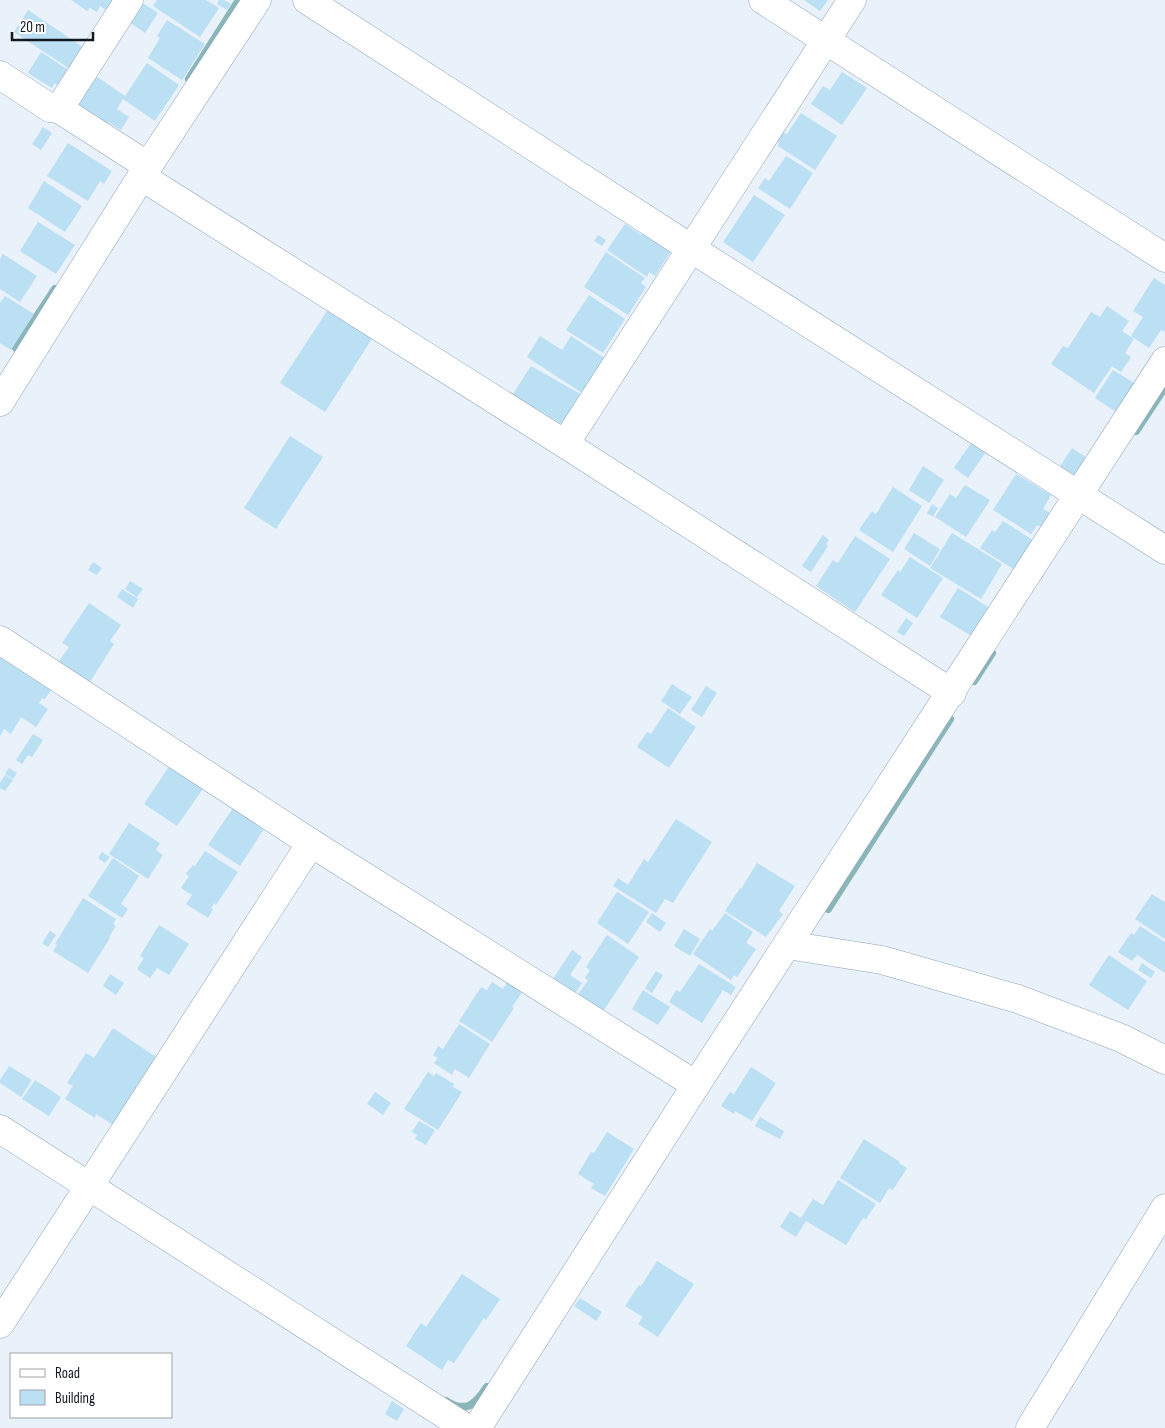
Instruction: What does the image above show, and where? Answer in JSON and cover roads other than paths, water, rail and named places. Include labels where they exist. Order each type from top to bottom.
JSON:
[{"type":"street","points":[[59,108],[129,0]]},
{"type":"street","points":[[0,402],[145,172],[257,0]]},
{"type":"street","points":[[308,0],[692,249],[1165,550]]},
{"type":"street","points":[[763,0],[1165,258]]},
{"type":"street","points":[[565,444],[852,0]]},
{"type":"street","points":[[0,75],[50,108],[59,108],[145,172],[952,693]]},
{"type":"street","points":[[477,1428],[696,1085],[952,693],[1165,361]]},
{"type":"street","points":[[0,640],[310,842],[696,1085]]},
{"type":"street","points":[[0,1324],[310,842]]},
{"type":"street","points":[[787,945],[882,960],[1018,999],[1121,1038],[1165,1060]]},
{"type":"street","points":[[0,1129],[466,1428]]},
{"type":"street","points":[[1030,1428],[1165,1208]]},
{"type":"waterway","points":[[189,79],[239,0]]},
{"type":"waterway","points":[[16,348],[55,289]]},
{"type":"waterway","points":[[1136,431],[1165,387]]},
{"type":"waterway","points":[[974,681],[992,653]]},
{"type":"waterway","points":[[828,909],[950,719]]},
{"type":"waterway","points":[[446,1401],[459,1407],[465,1407],[479,1398],[487,1387]]}]
